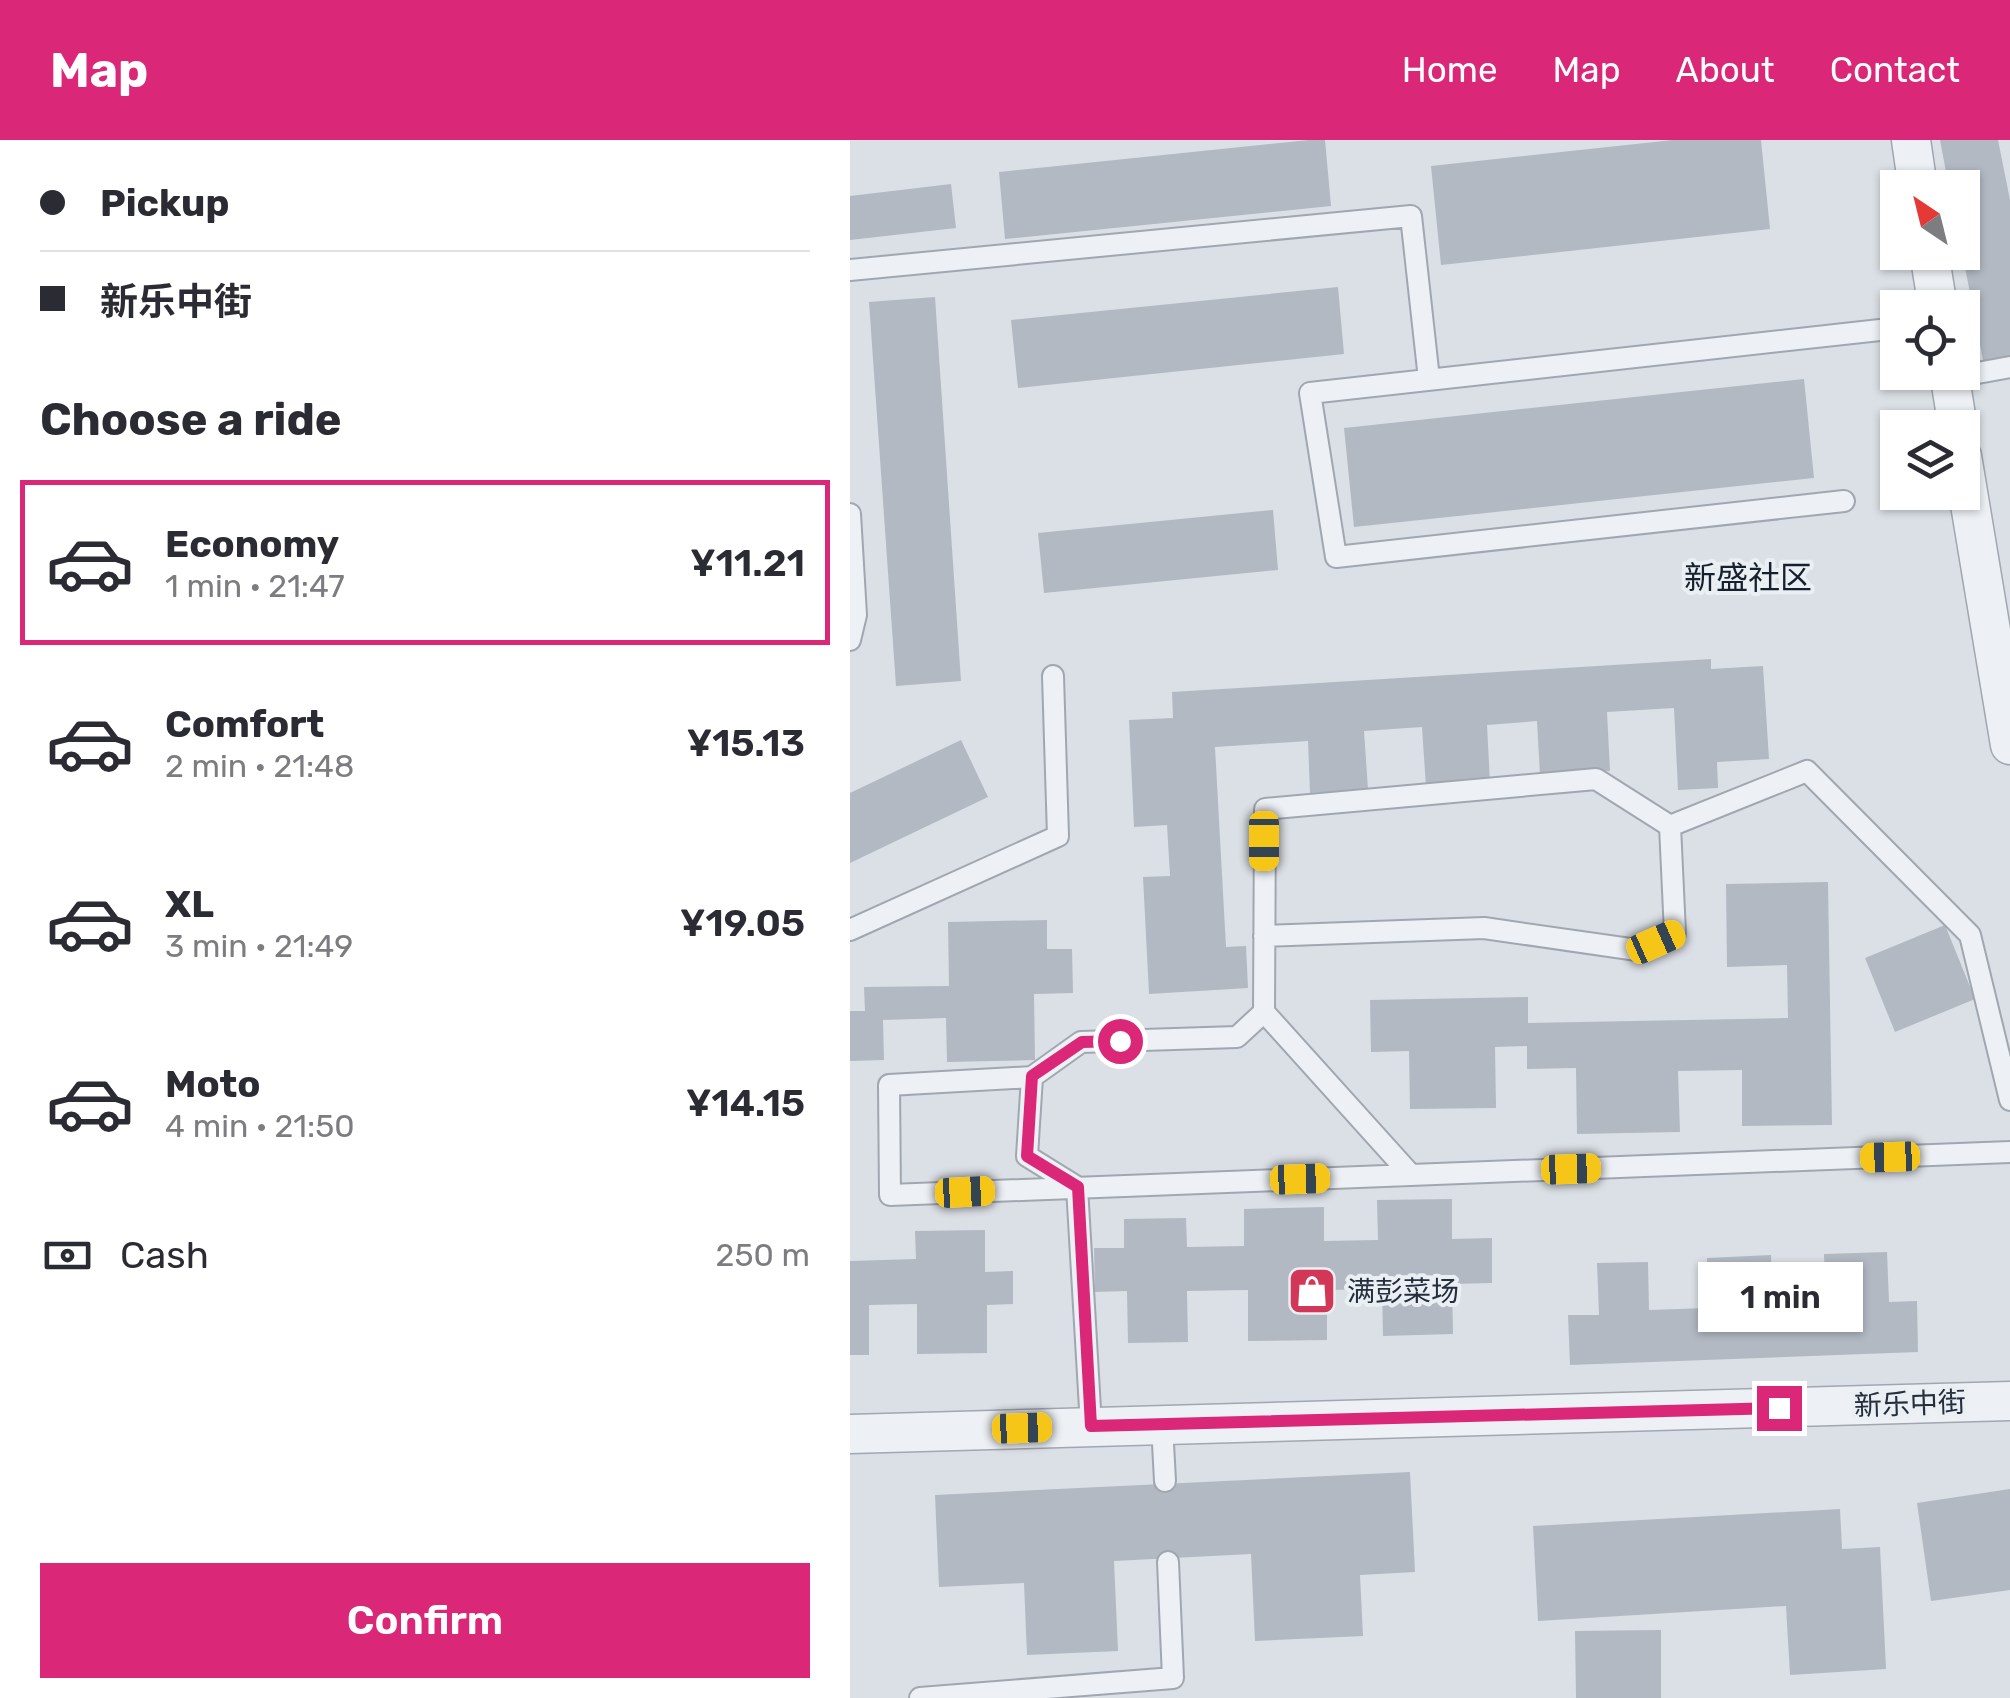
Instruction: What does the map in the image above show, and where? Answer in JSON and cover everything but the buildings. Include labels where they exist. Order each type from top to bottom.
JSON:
[{"type":"street","points":[[1910,140],[1915,170]]},
{"type":"street","points":[[1971,510],[2008,723]]},
{"type":"street","name":"新乐中街","points":[[850,1434],[2010,1401]]},
{"type":"lane","points":[[850,270],[1411,216],[1429,379]]},
{"type":"lane","points":[[1844,501],[1336,556],[1310,392],[1880,330]]},
{"type":"lane","points":[[1980,371],[2010,367]]},
{"type":"lane","points":[[850,514],[856,615],[850,640]]},
{"type":"lane","points":[[850,930],[1058,836],[1054,676]]},
{"type":"lane","points":[[1670,826],[1807,771],[1970,935],[2010,1100]]},
{"type":"lane","points":[[1411,1175],[1264,1012],[1264,809],[1596,779],[1670,826]]},
{"type":"lane","points":[[1264,936],[1484,928],[1637,950],[1676,933],[1670,826]]},
{"type":"lane","points":[[1264,1012],[1237,1038],[1082,1042],[1032,1076],[889,1085],[890,1195],[2010,1152]]},
{"type":"lane","points":[[1032,1076],[1027,1156],[1078,1187]]},
{"type":"lane","points":[[1078,1187],[1091,1426]]},
{"type":"lane","points":[[1162,1425],[1165,1481]]},
{"type":"lane","points":[[920,1698],[1173,1678],[1168,1562]]},
{"type":"place","name":"满彭菜场","points":[[1312,1291]]},
{"type":"district","name":"新盛社区","points":[[1748,578]]},
{"type":"route","points":[[1120,1041],[1082,1042],[1032,1076],[1027,1156],[1078,1187],[1091,1426],[1779,1408]]}]
